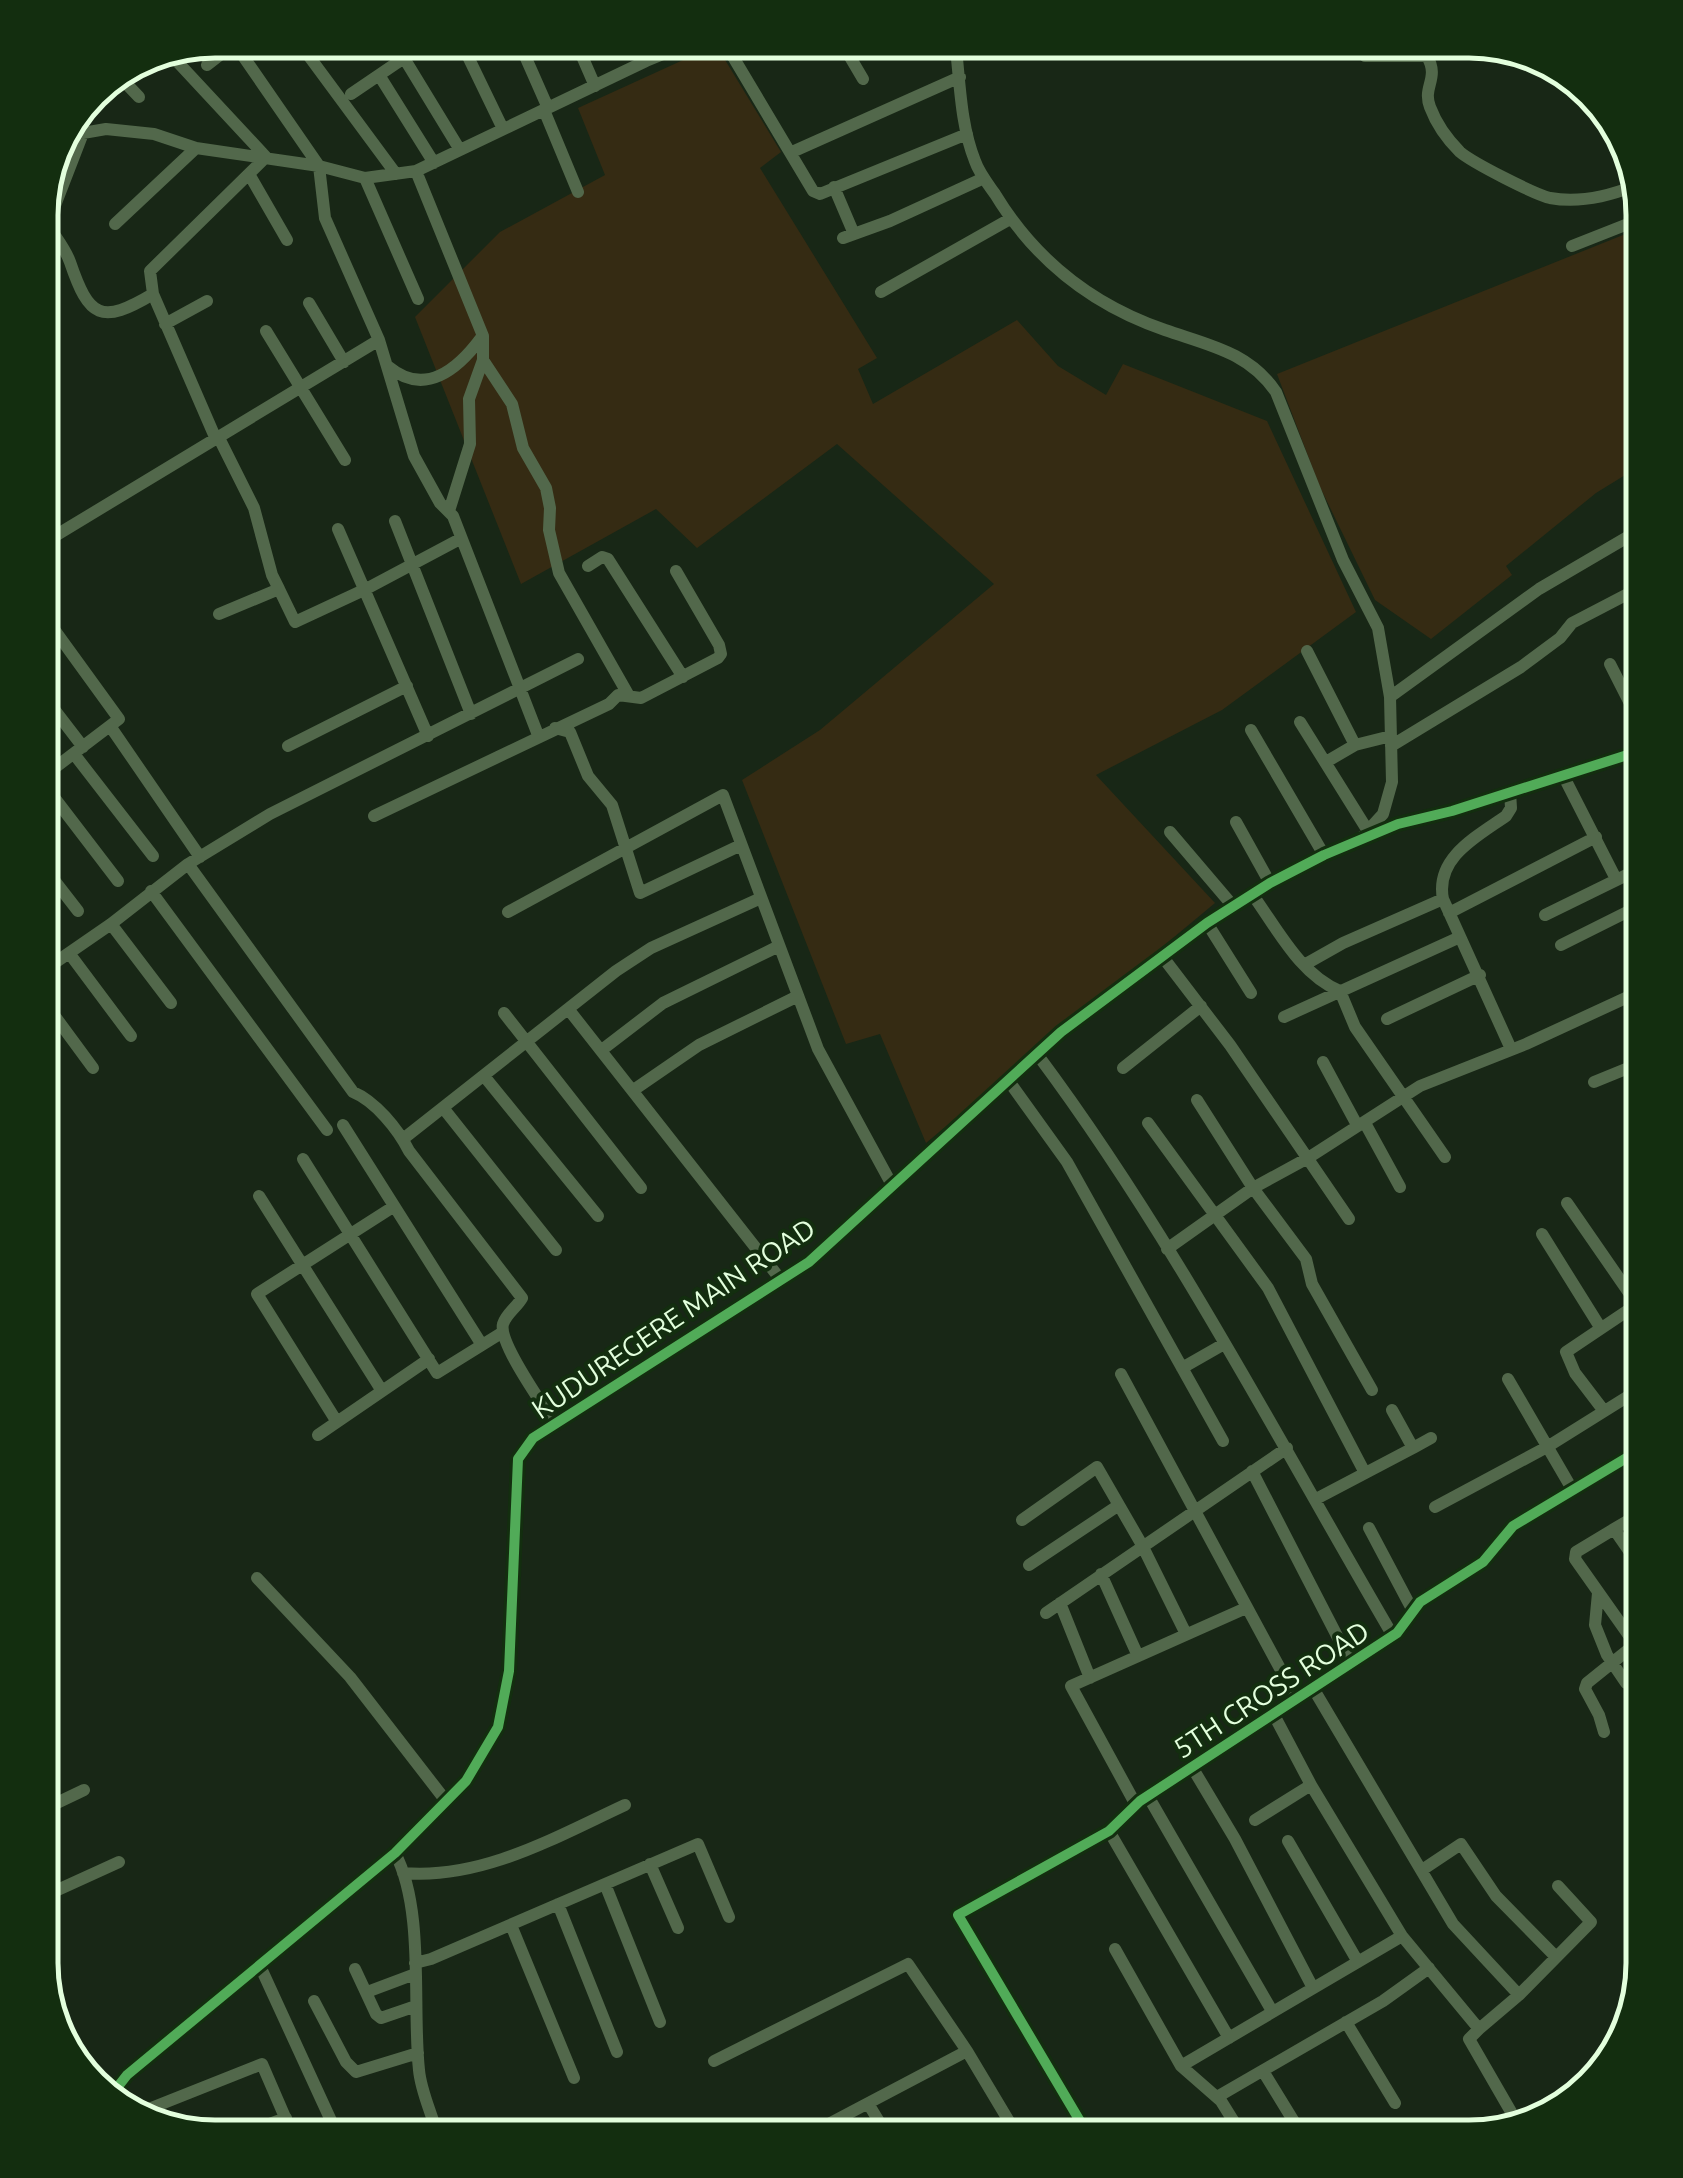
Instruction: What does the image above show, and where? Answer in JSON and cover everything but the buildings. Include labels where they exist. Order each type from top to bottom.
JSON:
[{"type":"street","points":[[207,65],[216,57]]},
{"type":"street","points":[[243,57],[319,166],[325,218],[379,340],[414,456],[440,503],[449,511],[538,735]]},
{"type":"street","points":[[310,57],[396,174]]},
{"type":"street","points":[[468,57],[503,129]]},
{"type":"street","points":[[525,57],[578,192]]},
{"type":"street","points":[[583,57],[596,86]]},
{"type":"street","points":[[644,57],[646,61]]},
{"type":"street","points":[[60,193],[83,133],[106,129],[154,134],[196,148],[319,166],[365,178],[416,172],[655,57]]},
{"type":"street","points":[[734,57],[813,191],[820,194],[967,134]]},
{"type":"street","points":[[351,94],[404,58],[460,150]]},
{"type":"street","points":[[851,58],[864,78]]},
{"type":"street","points":[[957,58],[967,134],[976,164],[1010,218],[1065,278],[1126,317],[1236,356],[1262,371],[1276,392],[1343,560],[1378,628],[1390,698],[1392,782],[1383,814],[1365,835],[1300,722]]},
{"type":"street","points":[[1427,58],[1434,78],[1426,94],[1432,113],[1462,154],[1552,198],[1613,195],[1623,191]]},
{"type":"street","points":[[178,62],[266,157]]},
{"type":"street","points":[[379,75],[434,163]]},
{"type":"street","points":[[792,152],[960,77]]},
{"type":"street","points":[[127,85],[139,98]]},
{"type":"street","points":[[115,224],[196,148]]},
{"type":"street","points":[[266,157],[153,268],[152,294],[254,508],[272,575],[295,622],[366,590],[460,538]]},
{"type":"street","points":[[416,172],[483,336],[484,360],[467,410],[470,444],[449,511]]},
{"type":"street","points":[[249,174],[286,240]]},
{"type":"street","points":[[365,178],[418,299]]},
{"type":"street","points":[[834,187],[848,236],[984,178]]},
{"type":"street","points":[[881,292],[1010,218]]},
{"type":"street","points":[[1572,246],[1626,225]]},
{"type":"street","points":[[58,241],[86,303],[98,312],[119,312],[152,294]]},
{"type":"street","points":[[166,324],[207,301]]},
{"type":"street","points":[[309,303],[344,362]]},
{"type":"street","points":[[266,331],[345,460]]},
{"type":"street","points":[[389,367],[406,380],[434,378],[458,364],[483,336]]},
{"type":"street","points":[[58,534],[379,340]]},
{"type":"street","points":[[484,360],[512,404],[526,456],[546,488],[549,530],[559,573],[629,696]]},
{"type":"street","points":[[395,521],[471,714]]},
{"type":"street","points":[[338,529],[428,736]]},
{"type":"street","points":[[1390,698],[1539,589],[1626,538]]},
{"type":"street","points":[[588,566],[602,557],[608,559],[683,677]]},
{"type":"street","points":[[374,816],[609,704],[618,695],[641,698],[718,658],[721,650],[676,570]]},
{"type":"street","points":[[219,614],[279,589]]},
{"type":"street","points":[[1326,762],[1355,745],[1391,741],[1521,667],[1560,638],[1572,623],[1626,595]]},
{"type":"street","points":[[58,634],[119,719],[58,766]]},
{"type":"street","points":[[1306,650],[1355,745]]},
{"type":"street","points":[[58,961],[194,860],[270,814],[578,659]]},
{"type":"street","points":[[1610,664],[1626,696]]},
{"type":"street","points":[[288,746],[407,686]]},
{"type":"street","points":[[58,717],[153,856]]},
{"type":"street","points":[[110,726],[194,860],[352,1092],[366,1097],[403,1139],[522,1298],[503,1321],[503,1332],[516,1362],[554,1424]]},
{"type":"street","points":[[555,728],[570,732],[588,776],[612,805],[640,892],[742,845]]},
{"type":"street","points":[[1251,730],[1324,855]]},
{"type":"street","name":"KUDUREGERE MAIN ROAD","points":[[118,2087],[127,2075],[395,1853],[466,1781],[498,1727],[510,1671],[518,1460],[533,1438],[809,1262],[1061,1032],[1252,894],[1365,835],[1626,756]]},
{"type":"street","points":[[1564,777],[1616,880]]},
{"type":"street","points":[[1510,792],[1511,808],[1506,816],[1450,860],[1440,883],[1443,899],[1510,1049]]},
{"type":"street","points":[[508,912],[723,795],[818,1049],[892,1185]]},
{"type":"street","points":[[58,802],[118,882]]},
{"type":"street","points":[[1236,822],[1270,884]]},
{"type":"street","points":[[1170,832],[1233,906]]},
{"type":"street","points":[[1450,914],[1596,837]]},
{"type":"street","points":[[1545,915],[1626,875]]},
{"type":"street","points":[[58,885],[78,911]]},
{"type":"street","points":[[151,892],[328,1130]]},
{"type":"street","points":[[1252,894],[1304,965],[1326,985],[1340,990],[1355,1027],[1445,1157]]},
{"type":"street","points":[[403,1139],[616,971],[652,948],[761,898]]},
{"type":"street","points":[[1304,965],[1343,943],[1443,899]]},
{"type":"street","points":[[1561,945],[1626,912]]},
{"type":"street","points":[[1207,923],[1251,992]]},
{"type":"street","points":[[111,924],[171,1002]]},
{"type":"street","points":[[1284,1017],[1460,937]]},
{"type":"street","points":[[603,1049],[663,1003],[780,946]]},
{"type":"street","points":[[69,953],[131,1036]]},
{"type":"street","points":[[1162,956],[1350,1219]]},
{"type":"street","points":[[1388,1019],[1480,975]]},
{"type":"street","points":[[634,1089],[699,1045],[798,996]]},
{"type":"street","points":[[1167,1249],[1254,1188],[1401,1097],[1444,1074],[1626,998]]},
{"type":"street","points":[[1122,1068],[1201,1006]]},
{"type":"street","points":[[569,1010],[782,1280]]},
{"type":"street","points":[[504,1012],[641,1188]]},
{"type":"street","points":[[58,1020],[92,1068]]},
{"type":"street","points":[[1037,1054],[1094,1129],[1287,1448],[1392,1636]]},
{"type":"street","points":[[1323,1062],[1400,1188]]},
{"type":"street","points":[[1594,1082],[1626,1069]]},
{"type":"street","points":[[484,1076],[598,1216]]},
{"type":"street","points":[[1008,1080],[1067,1162],[1223,1441]]},
{"type":"street","points":[[1198,1100],[1254,1188],[1306,1259],[1312,1284],[1372,1390]]},
{"type":"street","points":[[444,1108],[556,1250]]},
{"type":"street","points":[[1148,1123],[1268,1288],[1365,1474]]},
{"type":"street","points":[[342,1125],[482,1345]]},
{"type":"street","points":[[303,1158],[437,1373],[503,1332]]},
{"type":"street","points":[[260,1196],[382,1391]]},
{"type":"street","points":[[1567,1204],[1626,1290]]},
{"type":"street","points":[[337,1422],[257,1294],[393,1207]]},
{"type":"street","points":[[1542,1234],[1600,1327]]},
{"type":"street","points":[[1604,1411],[1575,1373],[1566,1352],[1600,1327],[1626,1315]]},
{"type":"street","points":[[1182,1368],[1224,1344]]},
{"type":"street","points":[[318,1435],[429,1359]]},
{"type":"street","points":[[1121,1374],[1296,1698]]},
{"type":"street","points":[[1508,1380],[1572,1489]]},
{"type":"street","points":[[1435,1507],[1547,1447],[1626,1398]]},
{"type":"street","points":[[1392,1410],[1412,1448]]},
{"type":"street","points":[[1316,1499],[1432,1438]]},
{"type":"street","points":[[1046,1612],[1287,1448]]},
{"type":"street","name":"5TH CROSS ROAD","points":[[1079,2120],[958,1916],[1110,1830],[1148,1796],[1392,1636],[1420,1602],[1483,1562],[1513,1526],[1626,1458]]},
{"type":"street","points":[[1022,1520],[1098,1466],[1186,1634]]},
{"type":"street","points":[[1252,1471],[1351,1664]]},
{"type":"street","points":[[1029,1566],[1119,1505]]},
{"type":"street","points":[[1626,1521],[1576,1552],[1576,1564],[1626,1625]]},
{"type":"street","points":[[1369,1528],[1413,1611]]},
{"type":"street","points":[[1614,1528],[1626,1546]]},
{"type":"street","points":[[1102,1574],[1138,1656]]},
{"type":"street","points":[[257,1578],[350,1677],[446,1801]]},
{"type":"street","points":[[1598,1592],[1595,1625],[1612,1663],[1626,1682]]},
{"type":"street","points":[[1060,1603],[1090,1678]]},
{"type":"street","points":[[1136,1805],[1071,1686],[1246,1608]]},
{"type":"street","points":[[1604,1732],[1586,1689],[1597,1673],[1626,1652]]},
{"type":"street","points":[[1313,1688],[1453,1924],[1519,1995]]},
{"type":"street","points":[[1273,1714],[1402,1936],[1479,2029]]},
{"type":"street","points":[[1192,1767],[1314,1988]]},
{"type":"street","points":[[1255,1820],[1311,1785]]},
{"type":"street","points":[[57,1803],[84,1790]]},
{"type":"street","points":[[1148,1796],[1272,2011]]},
{"type":"street","points":[[403,1874],[428,1876],[486,1865],[626,1805]]},
{"type":"street","points":[[1110,1830],[1229,2038]]},
{"type":"street","points":[[1288,1841],[1358,1962]]},
{"type":"street","points":[[367,1992],[431,1960],[698,1844],[728,1918]]},
{"type":"street","points":[[1422,1870],[1461,1844],[1496,1896],[1556,1957]]},
{"type":"street","points":[[395,1853],[403,1874],[416,1968],[419,2076],[432,2120]]},
{"type":"street","points":[[57,1890],[119,1862]]},
{"type":"street","points":[[650,1864],[678,1928]]},
{"type":"street","points":[[605,1884],[660,2022]]},
{"type":"street","points":[[1513,2114],[1469,2039],[1591,1922],[1558,1886]]},
{"type":"street","points":[[558,1904],[617,2052]]},
{"type":"street","points":[[511,1925],[574,2078]]},
{"type":"street","points":[[1181,2066],[1402,1936]]},
{"type":"street","points":[[1114,1949],[1181,2066],[1217,2098],[1232,2120]]},
{"type":"street","points":[[714,2060],[908,1964],[1007,2120]]},
{"type":"street","points":[[260,1966],[331,2120]]},
{"type":"street","points":[[355,1968],[381,2018],[416,2006]]},
{"type":"street","points":[[1217,2098],[1429,1968]]},
{"type":"street","points":[[314,2001],[346,2062],[356,2072],[418,2052]]},
{"type":"street","points":[[1346,2022],[1395,2103]]},
{"type":"street","points":[[839,2120],[967,2051]]},
{"type":"street","points":[[153,2107],[262,2064],[286,2118],[280,2120]]},
{"type":"street","points":[[1263,2071],[1293,2120]]},
{"type":"street","points":[[869,2105],[878,2120]]},
{"type":"shaded area","points":[[689,57],[724,57],[781,152],[760,168],[877,358],[858,369],[873,404],[1017,320],[1058,366],[1106,395],[1123,364],[1267,421],[1356,612],[1222,710],[1096,775],[1215,903],[926,1143],[880,1034],[846,1044],[742,780],[820,730],[994,584],[837,444],[697,548],[656,509],[521,584],[415,317],[500,232],[605,175],[578,108]]},
{"type":"shaded area","points":[[1626,234],[1626,474],[1596,493],[1506,566],[1512,575],[1431,639],[1375,600],[1319,485],[1277,374]]},
{"type":"cycle path","points":[[118,2087],[127,2075],[395,1853],[466,1781],[498,1727],[509,1671],[518,1459],[533,1438],[809,1262],[1061,1032],[1207,923],[1270,883],[1398,824],[1452,811],[1626,755]]},
{"type":"cycle path","points":[[1079,2120],[958,1915],[1109,1831],[1140,1801],[1397,1633],[1420,1602],[1483,1562],[1513,1526],[1626,1458]]}]
